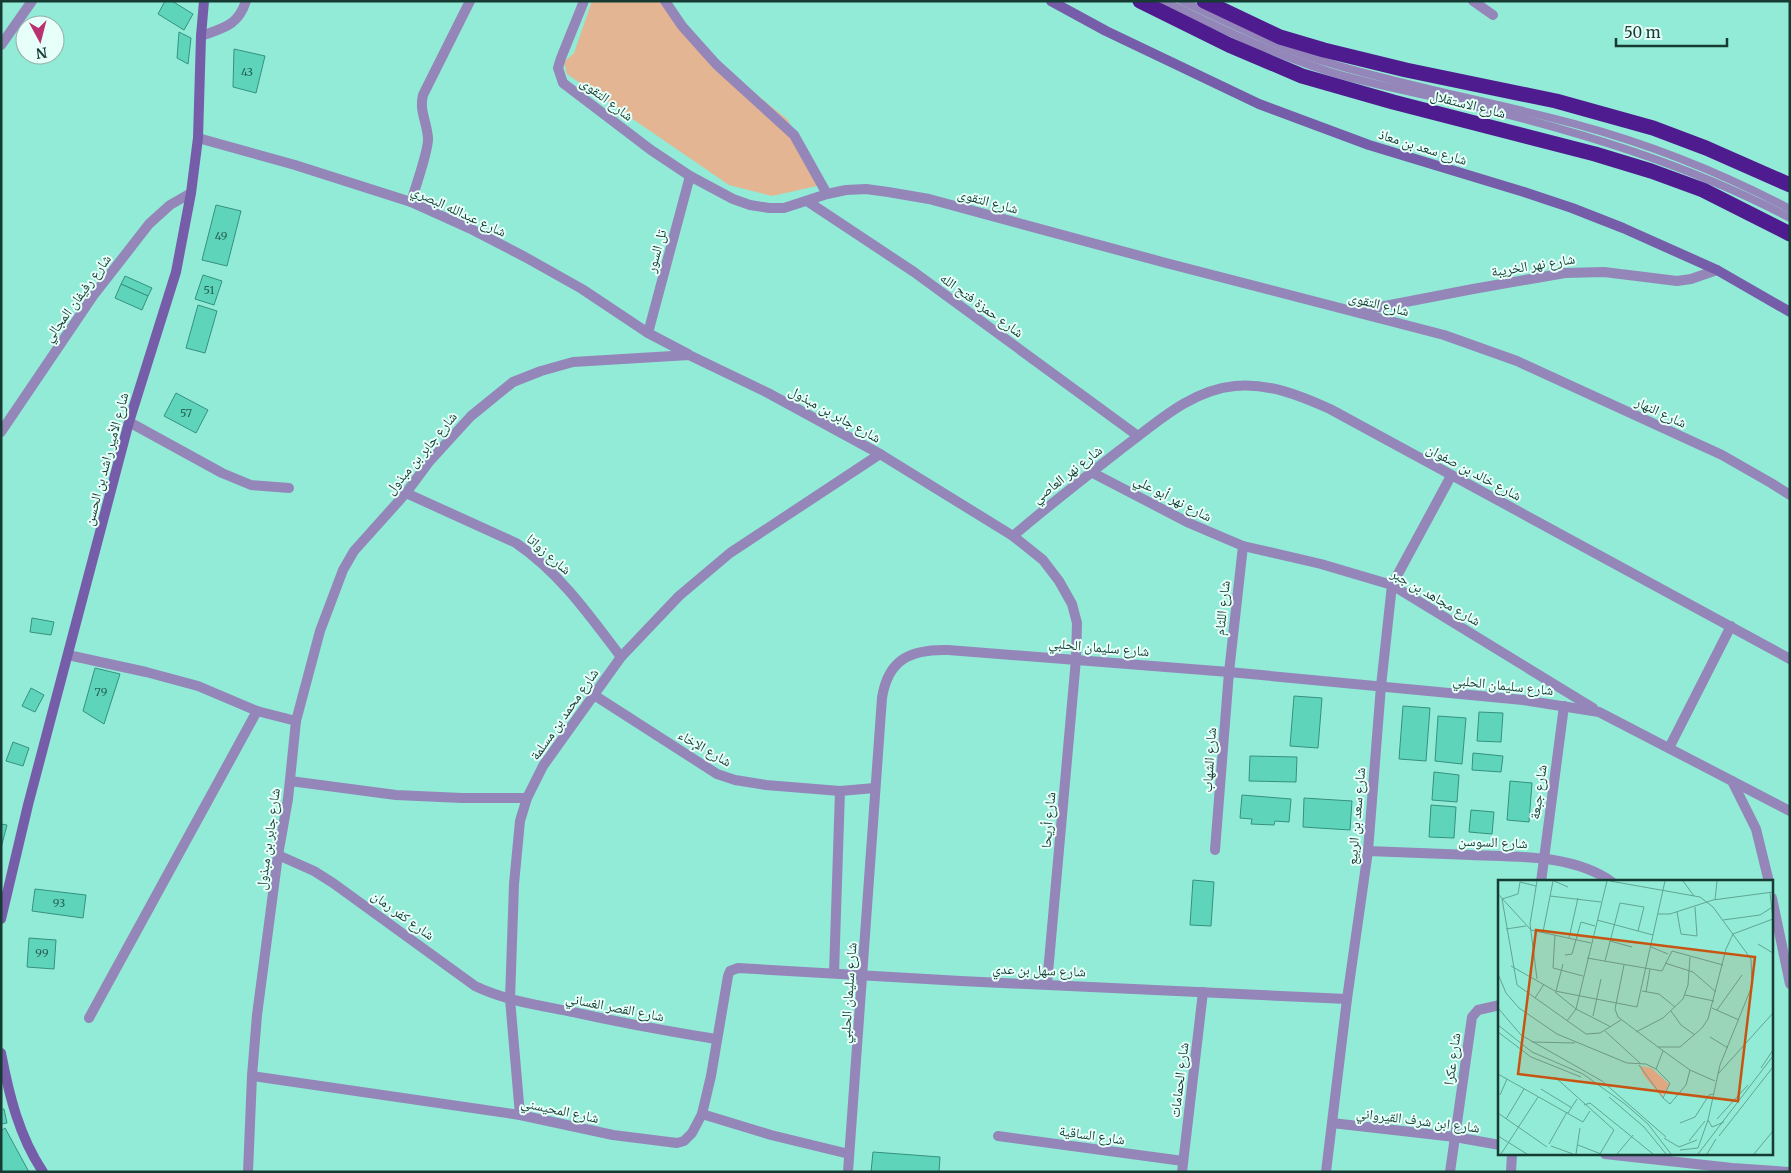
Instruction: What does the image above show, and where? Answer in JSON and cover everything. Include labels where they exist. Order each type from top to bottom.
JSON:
[{"type":"highway","name":"شارع الاستقلال","points":[[1140,1],[1229,46],[1302,76],[1394,102],[1596,154],[1651,171],[1703,190],[1790,234]]},
{"type":"highway","name":"شارع الاستقلال","points":[[1204,1],[1280,37],[1324,50],[1406,70],[1556,101],[1653,128],[1715,152],[1790,186]]},
{"type":"street","points":[[1,45],[32,1]]},
{"type":"street","name":"شارع الأمير راشد بن الحسن","points":[[1,919],[23,825],[129,422],[176,272],[191,193],[198,138],[204,1]]},
{"type":"street","points":[[201,36],[237,20],[246,1]]},
{"type":"street","points":[[411,202],[429,139],[422,112],[423,95],[470,1]]},
{"type":"street","name":"شارع التقوى","points":[[584,1],[558,68],[563,83],[651,150],[690,176],[733,199],[750,205],[784,208],[828,194],[846,190],[866,189],[929,200],[1444,335],[1517,361]]},
{"type":"street","points":[[665,1],[682,26],[716,64],[794,135],[828,194]]},
{"type":"street","name":"شارع سعد بن معاذ","points":[[1051,1],[1142,49],[1260,104],[1369,145],[1524,192],[1623,228],[1716,270],[1790,312]]},
{"type":"street","points":[[1473,1],[1493,15]]},
{"type":"street","name":"شارع عبدالله البصري","points":[[198,138],[288,163],[411,202],[473,230],[525,257],[582,289],[648,333],[689,355]]},
{"type":"street","name":"تل السور","points":[[648,333],[690,176]]},
{"type":"street","name":"شارع رفيفان المجالي","points":[[1,432],[93,296],[149,224],[170,205],[191,193]]},
{"type":"street","name":"شارع حمزة فتح الله","points":[[806,201],[914,272],[1138,436]]},
{"type":"street","name":"شارع نهر الخريبة","points":[[1354,312],[1565,272],[1604,272],[1677,281],[1691,279],[1716,270]]},
{"type":"street","name":"شارع جابر بن مبذول","points":[[248,1172],[252,1076],[257,1015],[278,855],[288,799],[296,721],[320,631],[343,570],[360,545],[406,493],[429,462],[471,416],[513,382],[541,371],[573,362],[689,355],[802,410],[880,454],[1013,536],[1043,560],[1059,581],[1072,604],[1077,623],[1076,659]]},
{"type":"street","name":"شارع النهار","points":[[1517,361],[1722,455],[1790,496]]},
{"type":"street","name":"شارع خالد بن صفوان","points":[[1138,436],[1175,409],[1216,390],[1235,386],[1265,387],[1299,395],[1330,409],[1790,659]]},
{"type":"street","points":[[129,422],[230,476],[251,485],[288,488]]},
{"type":"street","name":"شارع نهر العاصي","points":[[1013,536],[1047,506],[1138,436]]},
{"type":"street","name":"شارع محمد بن مسلمة","points":[[520,1115],[510,999],[514,884],[520,821],[527,798],[542,766],[621,657],[679,596],[730,553],[880,454]]},
{"type":"street","name":"شارع نهر أبو علي","points":[[1091,472],[1189,523],[1242,546]]},
{"type":"street","name":"شارع سعد بن الربيع","points":[[1326,1172],[1347,999],[1368,851],[1381,686],[1392,585],[1451,476]]},
{"type":"street","name":"شارع زواتا","points":[[406,493],[516,543],[532,554],[575,597],[621,657]]},
{"type":"street","name":"شارع مجاهد بن جبر","points":[[1242,546],[1321,564],[1392,585],[1599,712]]},
{"type":"street","name":"شارع اللثام","points":[[1229,672],[1242,546]]},
{"type":"street","points":[[1670,748],[1730,626]]},
{"type":"street","name":"شارع سليمان الحلبي","points":[[848,1172],[884,686],[892,670],[904,658],[931,650],[948,650],[1076,659],[1523,700],[1599,712],[1790,811]]},
{"type":"street","points":[[68,655],[146,672],[198,686],[257,711],[296,721]]},
{"type":"street","name":"شارع أريحا","points":[[1048,984],[1076,659]]},
{"type":"street","name":"شارع الشهاب","points":[[1215,850],[1229,672]]},
{"type":"street","name":"شارع الإخاء","points":[[594,695],[717,774],[735,780],[766,785],[840,791],[876,788]]},
{"type":"street","name":"شارع جبعة","points":[[1541,880],[1564,706]]},
{"type":"street","points":[[89,1018],[257,711]]},
{"type":"street","points":[[290,781],[396,795],[527,798]]},
{"type":"street","points":[[1732,781],[1756,829],[1769,880]]},
{"type":"street","points":[[834,974],[840,791]]},
{"type":"street","name":"شارع السوسن","points":[[1368,851],[1543,858],[1575,865],[1604,876],[1609,880]]},
{"type":"street","name":"شارع كفر رمان","points":[[278,855],[314,871],[349,893],[475,986],[510,999]]},
{"type":"street","points":[[1774,908],[1790,984]]},
{"type":"street","name":"شارع سهل بن عدي","points":[[730,971],[738,968],[961,981],[1347,999]]},
{"type":"street","name":"شارع المحيسني","points":[[252,1076],[520,1115],[613,1135],[677,1144],[692,1133],[702,1114],[730,971]]},
{"type":"street","name":"شارع الحمامات","points":[[1182,1172],[1203,992]]},
{"type":"street","name":"شارع القصر الغساني","points":[[510,999],[647,1028],[716,1039]]},
{"type":"street","name":"شارع عكرا","points":[[1450,1172],[1472,1017],[1478,1010],[1484,1007],[1498,1005]]},
{"type":"street","points":[[1,1053],[17,1120],[33,1156],[43,1172]]},
{"type":"street","points":[[702,1114],[771,1135],[849,1154]]},
{"type":"street","name":"شارع ابن شرف القيرواني","points":[[1332,1123],[1455,1137],[1498,1145]]},
{"type":"street","name":"شارع الساقية","points":[[998,1136],[1183,1161]]},
{"type":"street","points":[[1511,1172],[1512,1156]]},
{"type":"street","points":[[1640,1156],[1732,1170],[1789,1172]]},
{"type":"lane","points":[[1164,1],[1256,45],[1301,62],[1360,80],[1473,106],[1614,145],[1693,173],[1729,188],[1790,218]]},
{"type":"lane","points":[[1182,1],[1260,38],[1335,65],[1545,116],[1641,145],[1707,170],[1790,209]]},
{"type":"shaded area","points":[[592,1],[664,1],[724,68],[788,120],[812,168],[817,186],[772,196],[729,185],[567,74],[564,62],[574,53]]},
{"type":"building","points":[[165,1],[172,1],[193,14],[184,30],[158,14]]},
{"type":"building","points":[[179,32],[191,38],[188,64],[177,58]]},
{"type":"building","points":[[234,49],[265,56],[256,93],[233,87]]},
{"type":"building","points":[[216,205],[241,211],[227,266],[202,260]]},
{"type":"building","points":[[203,275],[222,281],[214,305],[195,299]]},
{"type":"building","points":[[125,276],[152,288],[148,296],[121,284]]},
{"type":"building","points":[[121,284],[148,296],[142,310],[115,298]]},
{"type":"building","points":[[198,305],[217,311],[205,353],[186,348]]},
{"type":"building","points":[[176,393],[208,410],[196,433],[164,416]]},
{"type":"building","points":[[32,618],[54,622],[51,635],[30,632]]},
{"type":"building","points":[[95,668],[120,674],[104,724],[83,711]]},
{"type":"building","points":[[31,688],[44,695],[35,712],[22,706]]},
{"type":"building","points":[[1294,696],[1322,698],[1318,748],[1290,746]]},
{"type":"building","points":[[1403,706],[1430,708],[1426,761],[1399,759]]},
{"type":"building","points":[[1479,712],[1503,713],[1501,742],[1477,741]]},
{"type":"building","points":[[1438,716],[1466,718],[1462,764],[1435,761]]},
{"type":"building","points":[[13,742],[29,748],[23,766],[6,761]]},
{"type":"building","points":[[1473,753],[1503,756],[1501,772],[1472,770]]},
{"type":"building","points":[[1250,756],[1297,757],[1296,782],[1249,781]]},
{"type":"building","points":[[1434,772],[1459,775],[1457,802],[1432,800]]},
{"type":"building","points":[[1510,781],[1532,783],[1529,822],[1507,820]]},
{"type":"building","points":[[1242,795],[1291,799],[1289,822],[1275,821],[1274,825],[1251,824],[1252,819],[1240,818]]},
{"type":"building","points":[[1304,798],[1352,801],[1350,830],[1303,827]]},
{"type":"building","points":[[1431,805],[1456,807],[1454,838],[1429,837]]},
{"type":"building","points":[[1471,810],[1494,812],[1492,834],[1469,832]]},
{"type":"building","points":[[1,824],[7,825],[1,848]]},
{"type":"building","points":[[1193,880],[1214,882],[1211,926],[1190,925]]},
{"type":"building","points":[[35,889],[86,895],[83,918],[32,911]]},
{"type":"building","points":[[29,938],[56,940],[54,969],[27,967]]},
{"type":"building","points":[[1,1109],[4,1109],[7,1123],[1,1124]]},
{"type":"building","points":[[5,1128],[29,1172],[1,1172],[1,1131]]},
{"type":"building","points":[[873,1152],[940,1157],[939,1172],[871,1172]]}]
